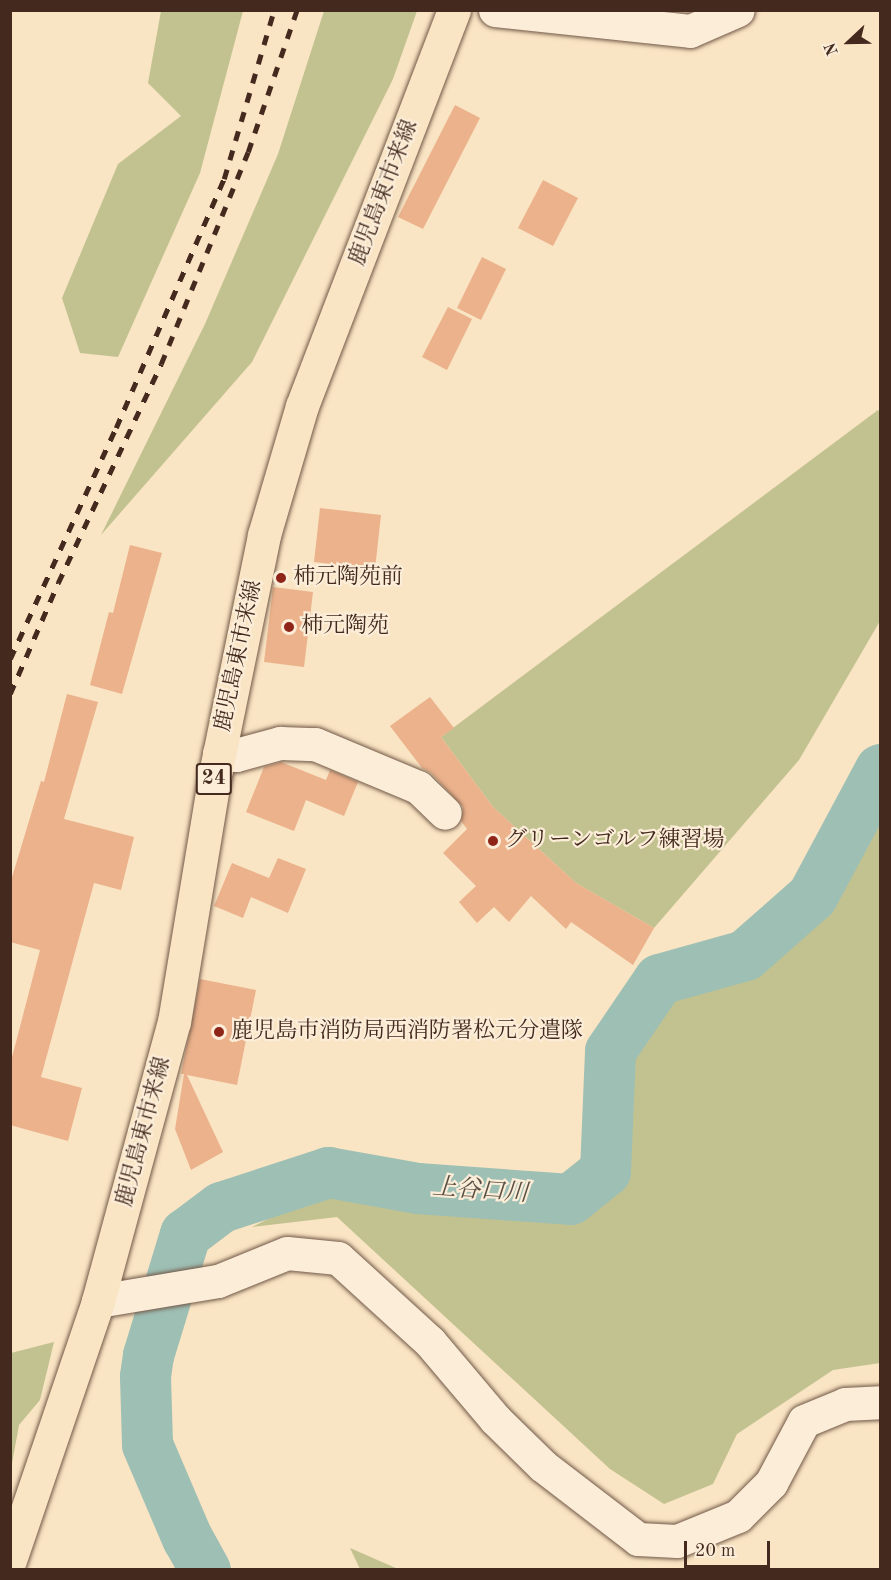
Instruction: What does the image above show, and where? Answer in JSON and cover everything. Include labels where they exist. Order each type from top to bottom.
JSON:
[{"type":"main road","name":"鹿児島東市来線","points":[[10,1560],[98,1301],[174,1022],[219,753],[264,535],[302,406],[454,10]]},
{"type":"street","points":[[495,10],[690,32],[738,10]]},
{"type":"street","points":[[219,753],[236,755],[280,743],[315,744],[418,787],[446,813]]},
{"type":"street","points":[[98,1301],[218,1281],[288,1253],[338,1258],[429,1342],[495,1419],[543,1466],[639,1539],[677,1541],[738,1516],[771,1483],[804,1421],[845,1404],[880,1402]]},
{"type":"green space","points":[[161,11],[243,11],[200,173],[118,357],[80,353],[62,298],[118,164],[181,116],[148,83]]},
{"type":"green space","points":[[324,11],[417,11],[393,79],[252,362],[101,535],[205,324],[278,154]]},
{"type":"green space","points":[[878,410],[880,412],[880,621],[799,760],[654,928],[576,883],[493,807],[441,737]]},
{"type":"green space","points":[[880,809],[880,1363],[833,1370],[737,1434],[713,1484],[664,1504],[610,1469],[337,1217],[252,1227],[326,1190],[577,1217],[617,1182],[623,1058],[664,1000],[754,968],[830,904]]},
{"type":"green space","points":[[54,1342],[40,1400],[19,1425],[11,1469],[11,1353]]},
{"type":"green space","points":[[350,1548],[398,1569],[360,1569]]},
{"type":"building","points":[[455,105],[480,118],[423,229],[398,217]]},
{"type":"building","points":[[543,180],[578,198],[553,246],[518,228]]},
{"type":"building","points":[[482,257],[506,269],[481,320],[457,308]]},
{"type":"building","points":[[448,307],[472,319],[447,370],[422,357]]},
{"type":"building","points":[[320,508],[381,515],[375,569],[314,562]]},
{"type":"building","points":[[130,545],[162,553],[122,694],[90,685],[109,612],[113,613]]},
{"type":"building","name":"柿元陶苑","points":[[273,587],[313,592],[304,667],[264,662]]},
{"type":"building","points":[[67,694],[98,702],[64,819],[134,837],[121,890],[94,883],[41,1077],[82,1088],[68,1141],[10,1125],[10,1065],[40,950],[10,942],[10,884],[41,781],[44,782]]},
{"type":"building","name":"グリーンゴルフ練習場","points":[[430,697],[454,728],[441,737],[493,807],[576,883],[654,928],[633,965],[571,922],[566,929],[531,896],[509,922],[494,907],[477,923],[459,902],[476,886],[443,853],[467,829],[461,821],[463,807],[431,773],[422,768],[390,726]]},
{"type":"building","points":[[281,762],[326,780],[330,770],[358,782],[344,816],[306,800],[294,831],[246,812],[264,767]]},
{"type":"building","points":[[278,858],[306,869],[288,913],[251,897],[243,918],[214,906],[232,863],[269,878]]},
{"type":"building","name":"鹿児島市消防局西消防署松元分遣隊","points":[[200,979],[256,990],[237,1085],[187,1075],[223,1152],[191,1170],[175,1129],[184,1074],[181,1074]]},
{"type":"waterway","name":"上谷口川","points":[[205,1570],[187,1538],[147,1444],[145,1376],[148,1355],[185,1234],[221,1207],[328,1172],[417,1188],[570,1199],[605,1171],[610,1051],[659,979],[745,955],[812,896],[880,769]]},
{"type":"railway","points":[[10,659],[116,428],[224,179],[274,10]]},
{"type":"railway","points":[[10,694],[58,583],[161,364],[248,152],[297,10]]},
{"type":"place","name":"柿元陶苑前","points":[[281,578]]},
{"type":"place","name":"柿元陶苑","points":[[289,627]]},
{"type":"place","name":"グリーンゴルフ練習場","points":[[493,841]]},
{"type":"place","name":"鹿児島市消防局西消防署松元分遣隊","points":[[219,1032]]}]
